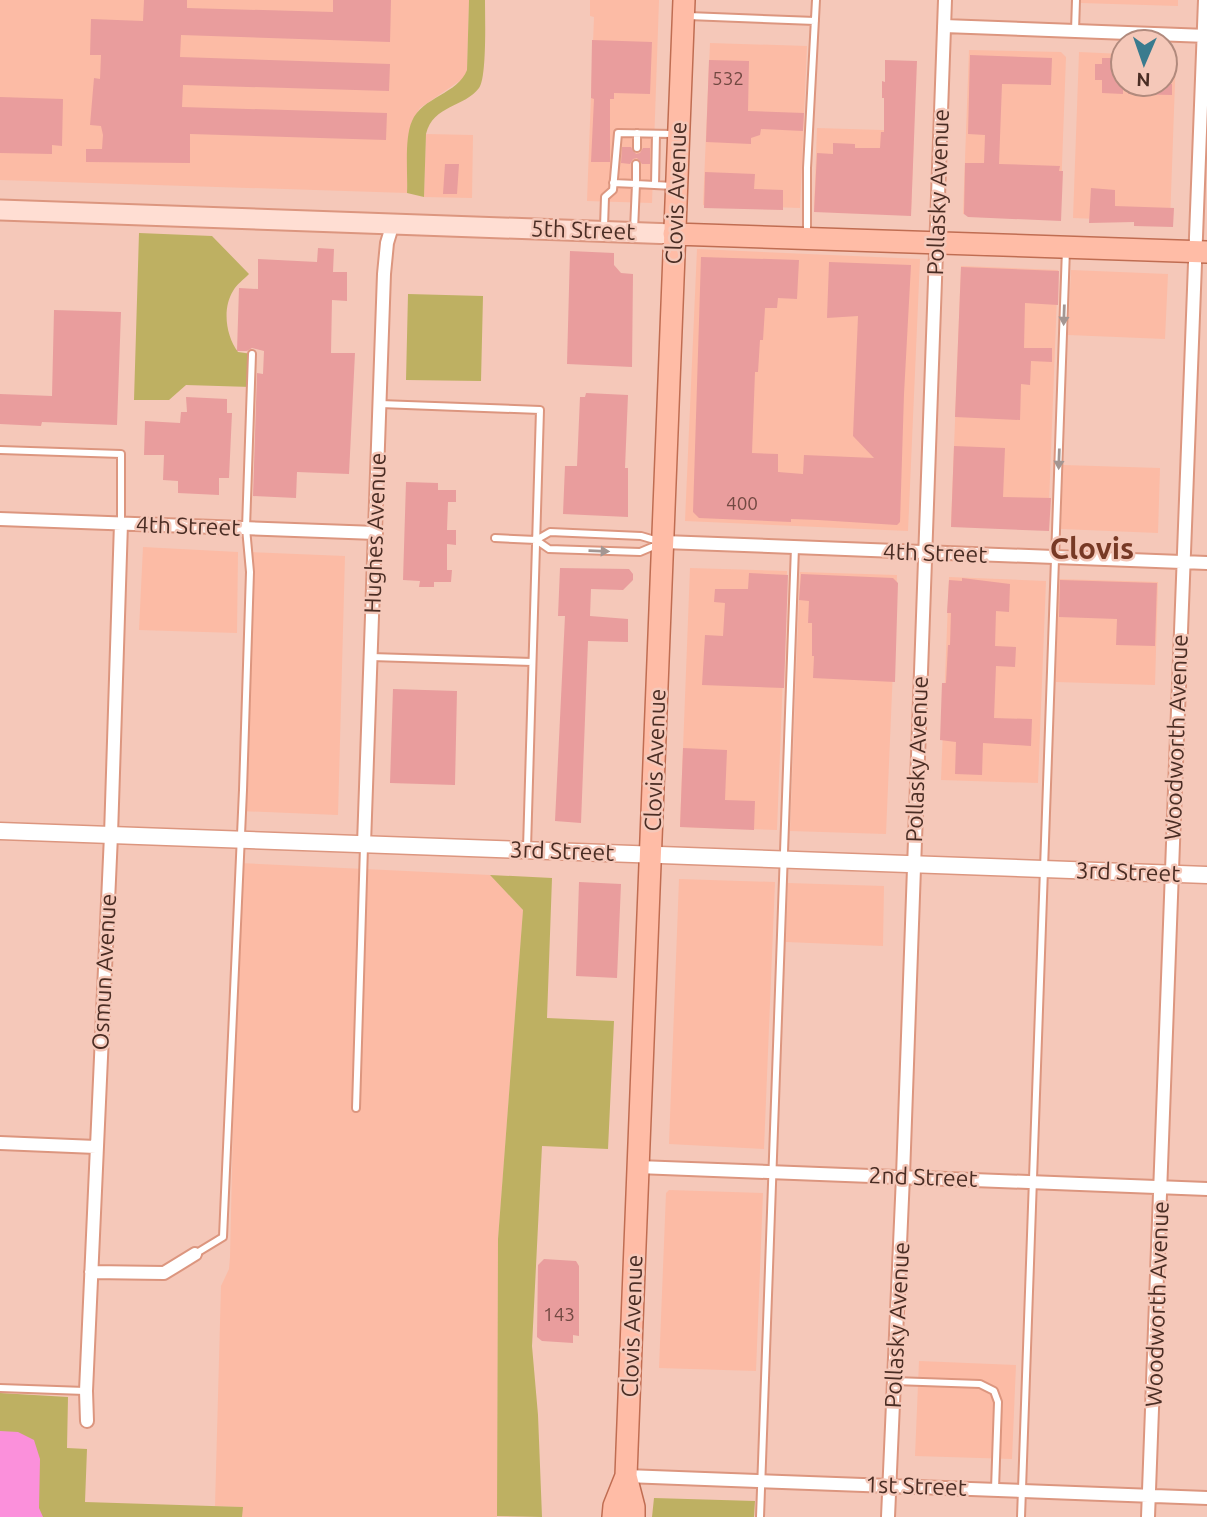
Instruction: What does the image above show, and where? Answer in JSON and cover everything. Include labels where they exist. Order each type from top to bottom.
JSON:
[{"type":"main road","name":"Clovis Avenue","points":[[612,1517],[626,1476],[684,8]]},
{"type":"main road","name":"5th Street","points":[[0,210],[1201,252]]},
{"type":"main road","points":[[626,1476],[634,1517]]},
{"type":"street","name":"Pollasky Avenue","points":[[888,1517],[903,1176],[945,0]]},
{"type":"street","name":"Woodworth Avenue","points":[[1148,1517],[1162,1187],[1182,562],[1201,252],[1205,0]]},
{"type":"street","points":[[944,26],[1205,36]]},
{"type":"street","name":"Hughes Avenue","points":[[364,844],[385,259],[393,223]]},
{"type":"street","name":"4th Street","points":[[0,519],[376,533]]},
{"type":"street","name":"Osmun Avenue","points":[[87,1422],[86,1391],[111,835],[121,523]]},
{"type":"street","name":"4th Street","points":[[664,542],[1207,563]]},
{"type":"street","name":"3rd Street","points":[[0,831],[1207,875]]},
{"type":"street","points":[[0,1143],[96,1147]]},
{"type":"street","name":"2nd Street","points":[[638,1167],[1207,1189]]},
{"type":"street","points":[[91,1272],[164,1273],[195,1254]]},
{"type":"street","name":"1st Street","points":[[626,1476],[1207,1497]]},
{"type":"lane","points":[[807,238],[807,168],[816,0]]},
{"type":"lane","points":[[1075,31],[1076,0]]},
{"type":"lane","points":[[684,8],[815,20]]},
{"type":"lane","points":[[604,231],[605,197],[613,190],[618,133],[679,134]]},
{"type":"lane","points":[[637,133],[637,148]]},
{"type":"lane","points":[[655,184],[656,134]]},
{"type":"lane","points":[[634,232],[636,164]]},
{"type":"lane","points":[[613,183],[677,186]]},
{"type":"lane","points":[[1021,1517],[1066,247]]},
{"type":"lane","points":[[195,1254],[223,1237],[243,790],[250,572],[246,528],[252,354]]},
{"type":"lane","points":[[380,404],[540,410],[527,850]]},
{"type":"lane","points":[[0,450],[121,454],[121,523]]},
{"type":"lane","points":[[536,540],[550,532],[641,536],[664,542]]},
{"type":"lane","points":[[495,538],[536,540],[549,549],[640,552],[664,542]]},
{"type":"lane","points":[[760,1517],[795,547]]},
{"type":"lane","points":[[370,657],[532,662]]},
{"type":"lane","points":[[356,1108],[364,844]]},
{"type":"lane","points":[[894,1381],[980,1384],[994,1391],[998,1402],[995,1489]]},
{"type":"lane","points":[[0,1388],[86,1391]]},
{"type":"shaded area","points":[[0,0],[469,0],[467,70],[464,78],[420,108],[412,121],[409,133],[407,193],[0,180]]},
{"type":"shaded area","points":[[469,0],[485,0],[482,82],[473,94],[442,112],[430,124],[426,134],[424,197],[407,193],[407,146],[412,121],[424,106],[456,85],[467,70]]},
{"type":"shaded area","points":[[590,0],[659,0],[652,203],[587,201],[594,17],[590,16]]},
{"type":"shaded area","points":[[1081,0],[1178,0],[1178,6],[1081,3]]},
{"type":"shaded area","points":[[710,43],[807,46],[800,208],[703,205]]},
{"type":"shaded area","points":[[969,50],[1061,52],[1066,57],[1060,218],[963,214]]},
{"type":"shaded area","points":[[1079,52],[1109,53],[1109,98],[1174,98],[1170,222],[1073,218]]},
{"type":"shaded area","points":[[817,128],[914,131],[911,213],[814,209]]},
{"type":"shaded area","points":[[426,134],[473,135],[472,198],[424,197]]},
{"type":"shaded area","points":[[139,233],[212,236],[249,274],[233,291],[227,306],[227,322],[238,352],[252,354],[251,387],[186,385],[169,400],[134,400]]},
{"type":"shaded area","points":[[697,249],[920,259],[908,531],[685,521]]},
{"type":"shaded area","points":[[961,266],[1058,270],[1048,529],[951,525]]},
{"type":"shaded area","points":[[1071,270],[1168,274],[1165,339],[1068,335]]},
{"type":"shaded area","points":[[408,294],[483,296],[481,381],[406,380]]},
{"type":"shaded area","points":[[1063,465],[1160,468],[1158,533],[1061,529]]},
{"type":"shaded area","points":[[143,547],[238,552],[237,633],[139,630]]},
{"type":"shaded area","points":[[248,552],[345,556],[338,815],[240,811]]},
{"type":"shaded area","points":[[690,568],[787,571],[777,830],[680,827]]},
{"type":"shaded area","points":[[800,572],[897,575],[886,834],[790,831]]},
{"type":"shaded area","points":[[949,577],[1046,581],[1038,783],[941,780]]},
{"type":"shaded area","points":[[1058,579],[1158,582],[1155,685],[1056,682]]},
{"type":"shaded area","points":[[239,863],[490,875],[523,910],[498,1239],[497,1517],[242,1517],[242,1507],[215,1506],[221,1286],[229,1269],[230,1257]]},
{"type":"shaded area","points":[[490,875],[552,878],[547,1018],[614,1021],[608,1149],[542,1146],[532,1346],[542,1517],[497,1516],[498,1239],[523,910]]},
{"type":"shaded area","points":[[679,879],[775,882],[764,1149],[669,1144]]},
{"type":"shaded area","points":[[788,883],[884,886],[883,946],[786,942]]},
{"type":"shaded area","points":[[669,1190],[763,1193],[756,1371],[659,1368],[666,1193]]},
{"type":"shaded area","points":[[919,1361],[1016,1365],[1012,1459],[915,1456]]},
{"type":"shaded area","points":[[0,1393],[68,1397],[67,1448],[87,1449],[85,1502],[243,1507],[242,1517],[0,1517]]},
{"type":"shaded area","points":[[0,1431],[18,1432],[34,1440],[40,1459],[39,1508],[43,1517],[0,1517]]},
{"type":"shaded area","points":[[654,1498],[755,1501],[754,1517],[652,1517]]},
{"type":"building","points":[[144,0],[187,0],[187,8],[333,12],[333,0],[391,0],[390,42],[181,35],[180,57],[390,64],[389,91],[183,85],[182,107],[387,113],[386,140],[190,134],[190,163],[86,162],[86,149],[102,149],[103,135],[101,126],[90,125],[94,78],[100,79],[101,55],[90,55],[91,19],[143,21]]},
{"type":"building","points":[[592,40],[652,42],[650,94],[614,93],[614,99],[610,99],[610,162],[591,162],[594,99],[591,98]]},
{"type":"building","points":[[970,55],[1052,58],[1051,85],[1002,84],[999,164],[1060,166],[1059,171],[1063,171],[1061,221],[968,217],[964,214],[965,163],[984,163],[985,135],[968,134]]},
{"type":"building","points":[[1102,58],[1109,58],[1109,93],[1102,93],[1102,80],[1095,80],[1095,64],[1102,64]]},
{"type":"building","points":[[709,60],[749,61],[748,111],[804,113],[803,131],[761,129],[760,135],[751,138],[751,144],[706,142]]},
{"type":"building","points":[[885,60],[917,61],[911,216],[814,212],[817,153],[833,154],[833,143],[855,144],[855,148],[880,148],[881,132],[884,132],[882,81],[885,82]]},
{"type":"building","points":[[0,97],[63,99],[62,146],[52,145],[52,154],[0,153]]},
{"type":"building","points":[[622,147],[631,147],[636,154],[643,148],[650,148],[650,164],[642,164],[637,158],[630,164],[621,163]]},
{"type":"building","points":[[445,164],[459,164],[457,194],[443,194]]},
{"type":"building","points":[[705,172],[755,174],[754,189],[783,190],[783,210],[704,208]]},
{"type":"building","points":[[1091,188],[1115,190],[1115,206],[1174,208],[1173,227],[1134,226],[1134,222],[1089,223]]},
{"type":"building","points":[[318,248],[334,249],[333,272],[347,272],[347,301],[332,300],[331,353],[355,353],[349,474],[297,472],[296,498],[253,496],[257,373],[263,374],[264,351],[252,348],[237,351],[239,288],[258,289],[258,259],[317,262]]},
{"type":"building","points":[[570,251],[614,253],[614,265],[621,273],[633,274],[632,367],[567,364]]},
{"type":"building","points":[[701,257],[799,260],[797,299],[778,298],[777,308],[765,308],[758,372],[755,372],[752,453],[778,454],[778,472],[803,474],[804,455],[874,458],[853,436],[858,316],[827,318],[829,262],[911,265],[900,522],[897,525],[791,519],[791,522],[699,518],[693,512]]},
{"type":"building","points":[[961,267],[1059,271],[1058,305],[1025,303],[1024,348],[1052,348],[1052,362],[1031,361],[1030,385],[1021,384],[1020,420],[955,417]]},
{"type":"building","points":[[54,310],[121,312],[117,425],[42,422],[41,426],[0,424],[0,394],[52,396]]},
{"type":"building","points":[[586,393],[628,395],[625,468],[628,468],[628,517],[563,514],[565,466],[577,466],[580,397],[585,397]]},
{"type":"building","points":[[186,397],[227,399],[227,413],[232,413],[229,478],[219,478],[219,495],[178,493],[178,481],[163,480],[164,455],[144,455],[145,421],[180,423],[181,412],[187,412]]},
{"type":"building","points":[[954,446],[1005,448],[1003,497],[1051,498],[1049,531],[951,527]]},
{"type":"building","points":[[406,482],[438,483],[438,490],[456,490],[456,502],[448,502],[447,530],[456,530],[456,545],[447,544],[447,570],[452,570],[451,582],[434,582],[434,587],[419,587],[420,581],[403,580]]},
{"type":"building","points":[[560,568],[629,569],[633,574],[633,580],[623,590],[591,589],[590,616],[628,619],[628,642],[588,641],[581,823],[555,821],[565,616],[558,616]]},
{"type":"building","points":[[749,573],[788,575],[784,688],[702,685],[705,635],[723,636],[725,603],[714,602],[715,589],[748,589]]},
{"type":"building","points":[[801,574],[893,578],[898,583],[895,682],[813,678],[812,623],[808,623],[809,601],[799,600]]},
{"type":"building","points":[[962,578],[1010,584],[1009,612],[996,611],[995,646],[1016,647],[1015,667],[996,666],[994,718],[1032,719],[1031,746],[983,743],[982,775],[955,774],[956,742],[940,740],[942,683],[946,683],[950,645],[951,613],[947,613],[949,580],[962,581]]},
{"type":"building","points":[[1060,580],[1157,583],[1155,646],[1116,645],[1117,619],[1059,617]]},
{"type":"building","points":[[393,689],[457,691],[455,785],[390,783]]},
{"type":"building","points":[[683,748],[727,750],[725,800],[755,801],[754,830],[680,827]]},
{"type":"building","points":[[579,882],[621,884],[617,978],[576,976]]},
{"type":"building","points":[[544,1259],[576,1261],[579,1266],[579,1336],[573,1335],[573,1343],[542,1341],[537,1337],[538,1265]]},
{"type":"district","name":"Clovis","points":[[1092,549]]}]
